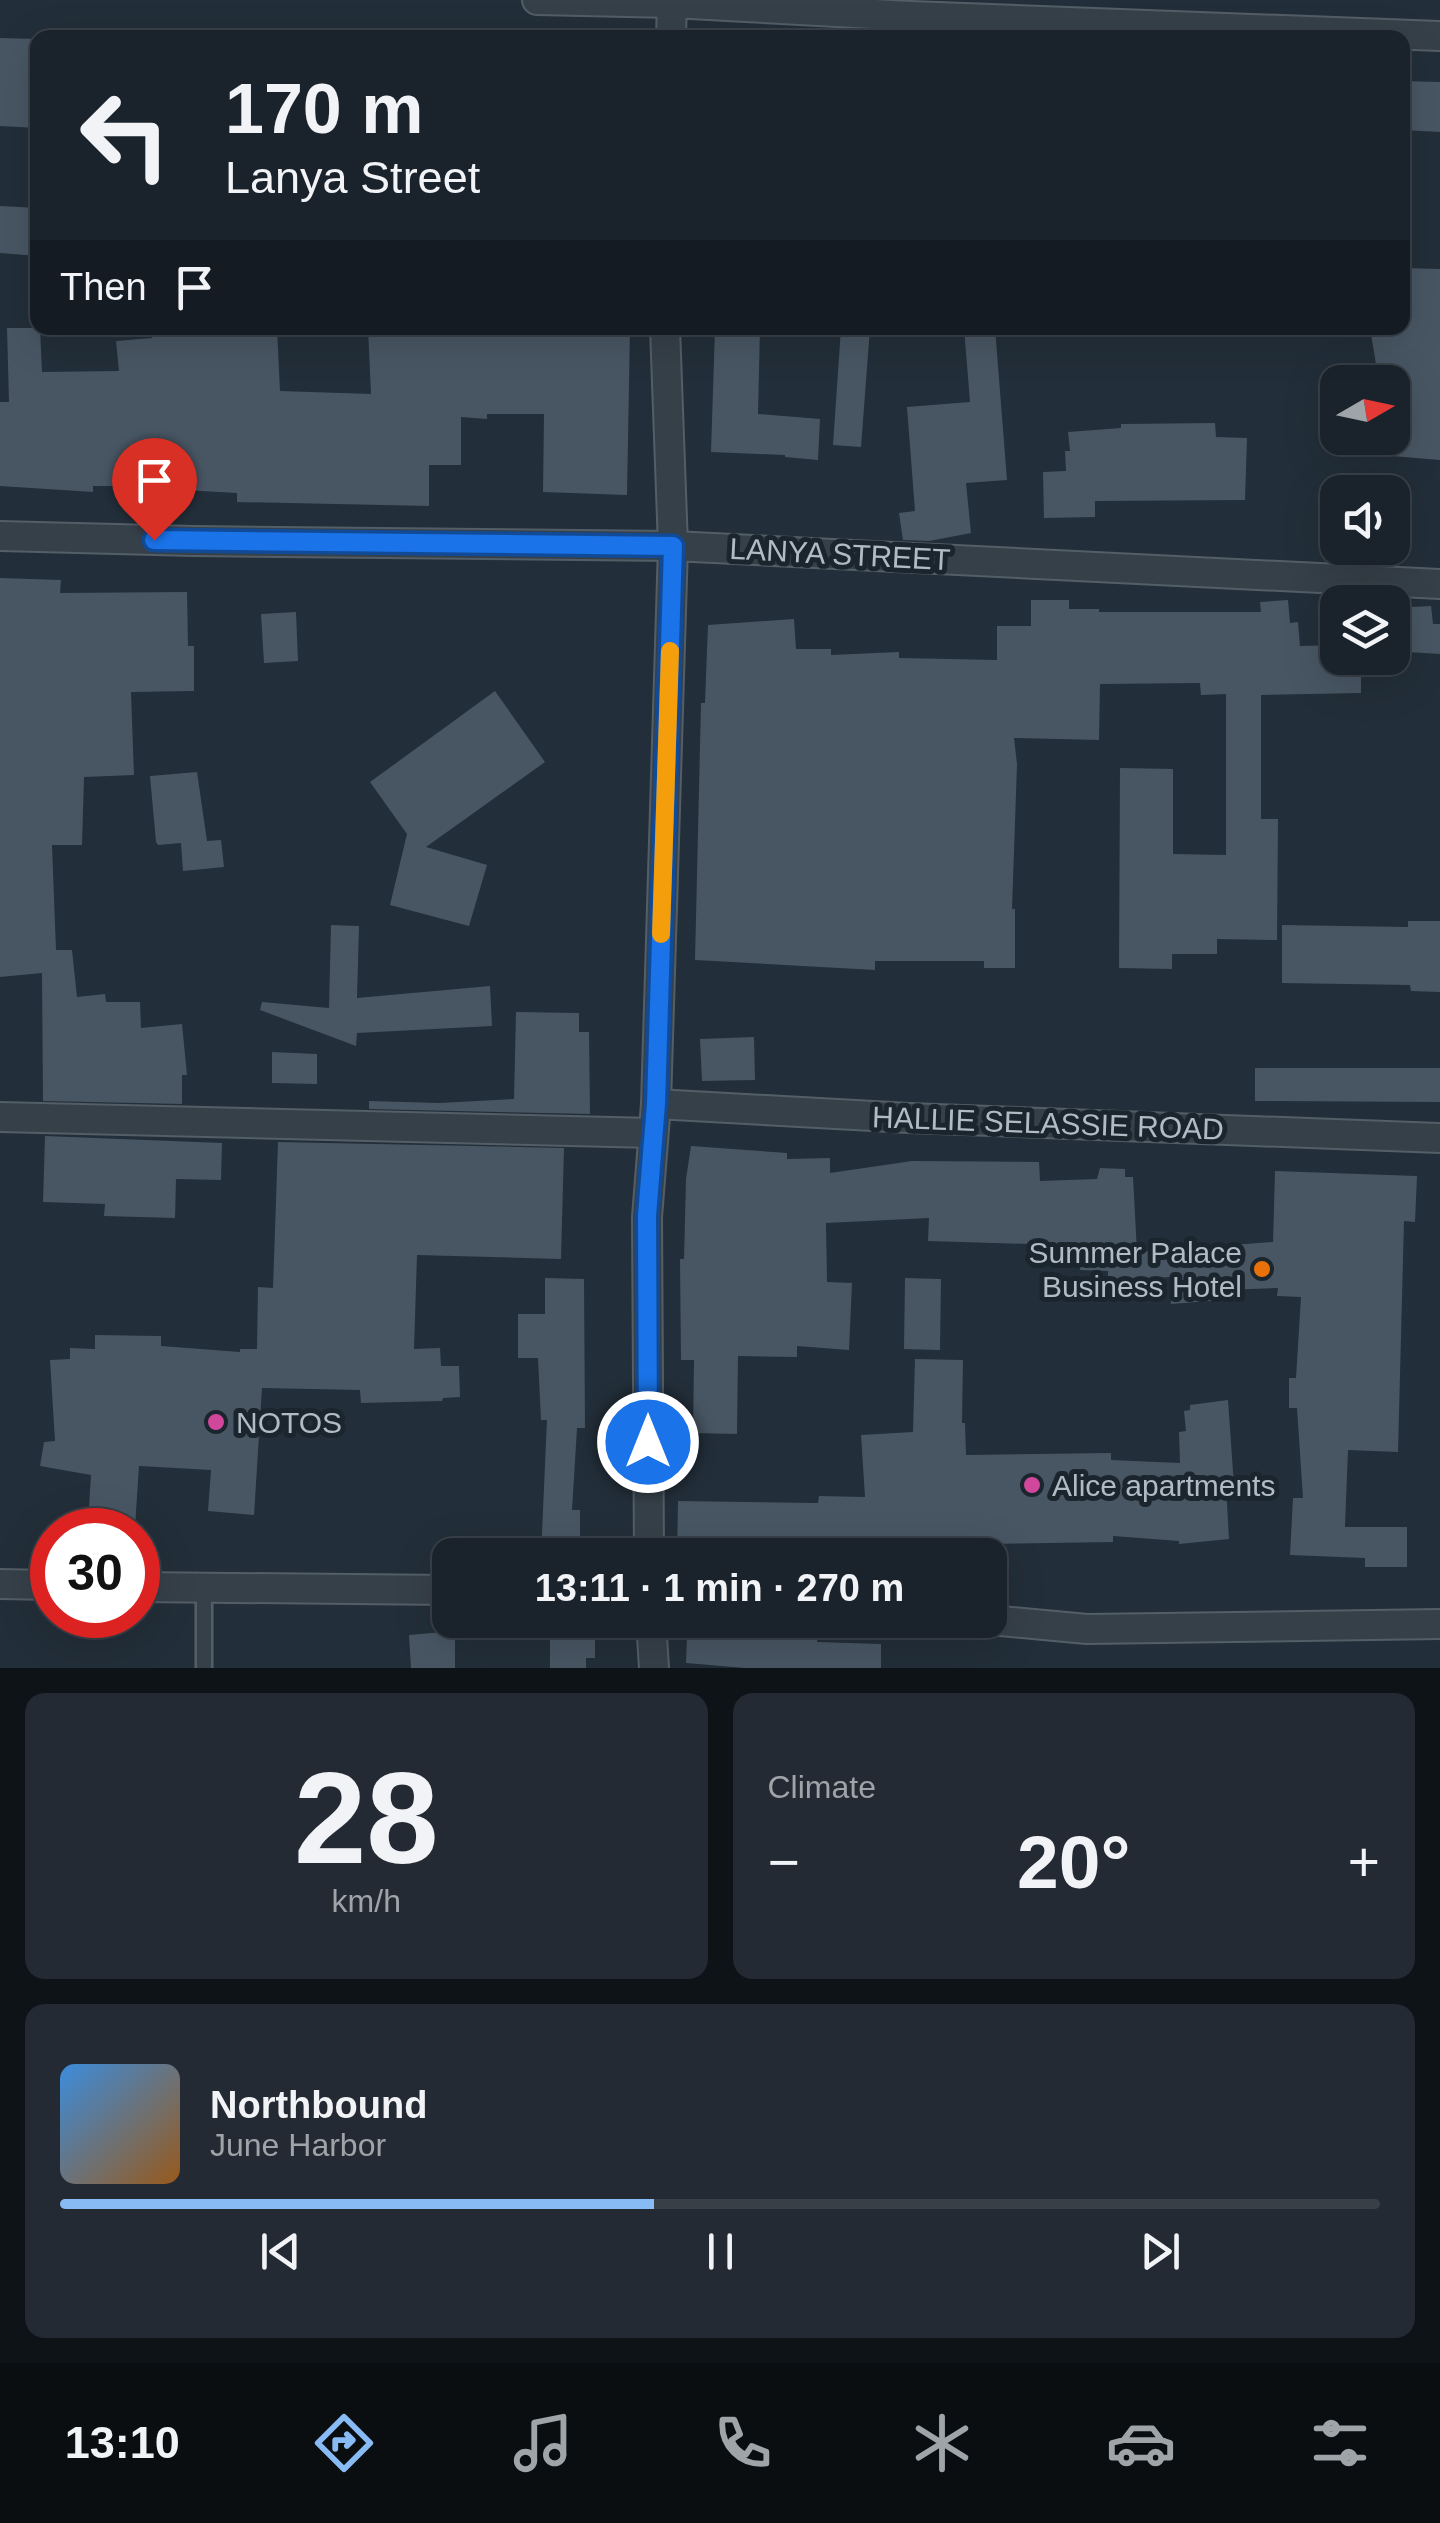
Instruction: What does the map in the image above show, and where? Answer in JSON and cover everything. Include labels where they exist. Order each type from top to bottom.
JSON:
[{"type":"street","points":[[537,0],[910,8],[1326,30]]},
{"type":"street","points":[[671,30],[672,1]]},
{"type":"street","points":[[1410,34],[1440,36]]},
{"type":"street","points":[[649,1538],[647,1216],[656,1104],[673,546],[665,335]]},
{"type":"street","name":"LANYA STREET","points":[[0,536],[193,542],[673,546],[1440,584]]},
{"type":"street","name":"HALLIE SELASSIE ROAD","points":[[656,1104],[1440,1138]]},
{"type":"street","points":[[0,1117],[653,1133]]},
{"type":"street","points":[[0,1584],[30,1585]]},
{"type":"street","points":[[160,1587],[432,1590]]},
{"type":"street","points":[[1007,1622],[1087,1629],[1440,1624]]},
{"type":"street","points":[[652,1638],[654,1668]]},
{"type":"lane","points":[[204,1588],[204,1668]]},
{"type":"building","points":[[0,38],[30,39],[30,128],[0,126]]},
{"type":"building","points":[[1410,81],[1440,82],[1440,132],[1410,130]]},
{"type":"building","points":[[0,206],[30,208],[30,255],[0,253]]},
{"type":"building","points":[[1410,268],[1440,269],[1440,460],[1392,456],[1410,455],[1410,365],[1376,365],[1371,335],[1410,335]]},
{"type":"building","points":[[7,328],[30,328],[30,335],[40,335],[42,372],[119,371],[116,341],[152,335],[277,335],[280,391],[371,394],[368,335],[630,335],[627,495],[543,492],[544,414],[461,417],[461,465],[429,465],[429,506],[237,502],[237,493],[111,486],[93,486],[93,492],[0,486],[0,402],[9,402]]},
{"type":"building","points":[[715,335],[760,335],[758,414],[820,419],[818,460],[711,452]]},
{"type":"building","points":[[841,335],[869,335],[861,447],[833,445]]},
{"type":"building","points":[[965,335],[996,335],[1007,480],[966,483],[971,533],[929,541],[903,540],[899,513],[915,511],[907,407],[970,402]]},
{"type":"building","points":[[1215,423],[1216,437],[1247,438],[1245,500],[1095,501],[1095,517],[1044,518],[1043,472],[1066,471],[1068,432],[1121,428],[1121,424]]},
{"type":"building","points":[[0,578],[61,580],[60,593],[187,592],[188,646],[194,646],[194,691],[131,692],[134,775],[84,777],[82,845],[52,845],[56,950],[72,950],[77,997],[105,994],[106,1002],[140,1002],[141,1028],[182,1024],[187,1075],[182,1075],[182,1104],[43,1101],[42,973],[0,977]]},
{"type":"building","points":[[1031,600],[1069,600],[1069,609],[1099,612],[1261,612],[1260,602],[1288,600],[1290,623],[1298,622],[1300,646],[1320,645],[1320,675],[1361,675],[1361,693],[1261,695],[1261,819],[1278,819],[1277,940],[1217,939],[1217,954],[1172,954],[1172,969],[1119,968],[1120,768],[1173,769],[1173,854],[1226,855],[1226,694],[1201,695],[1200,683],[1100,684],[1099,740],[1014,738],[1015,968],[984,968],[984,961],[875,961],[875,970],[695,960],[701,703],[705,703],[708,625],[794,619],[796,649],[831,649],[831,655],[899,652],[899,658],[997,660],[997,626],[1031,626]]},
{"type":"building","points":[[1431,606],[1433,624],[1440,624],[1440,654],[1410,652],[1410,607]]},
{"type":"building","points":[[296,612],[298,661],[264,663],[261,614]]},
{"type":"building","points":[[495,691],[545,762],[426,847],[487,865],[469,926],[390,905],[407,834],[370,782]]},
{"type":"building","points":[[197,772],[207,841],[221,840],[224,867],[183,871],[181,843],[156,842],[150,776]]},
{"type":"building","points":[[1408,921],[1440,921],[1440,992],[1411,991],[1410,985],[1282,983],[1282,925],[1408,927]]},
{"type":"building","points":[[331,925],[359,926],[357,998],[490,986],[492,1026],[357,1033],[356,1046],[260,1010],[262,1002],[329,1008]]},
{"type":"building","points":[[516,1012],[579,1013],[579,1032],[589,1032],[590,1114],[369,1109],[369,1101],[514,1099]]},
{"type":"building","points":[[754,1037],[755,1080],[702,1081],[700,1039]]},
{"type":"building","points":[[272,1052],[317,1054],[317,1084],[272,1083]]},
{"type":"building","points":[[1255,1068],[1440,1068],[1440,1102],[1255,1101]]},
{"type":"building","points":[[45,1136],[222,1143],[221,1180],[176,1179],[175,1218],[104,1216],[105,1204],[43,1202]]},
{"type":"building","points":[[278,1142],[564,1148],[561,1259],[417,1255],[414,1349],[440,1348],[441,1366],[459,1366],[460,1397],[361,1403],[360,1390],[262,1388],[254,1515],[208,1511],[211,1470],[139,1466],[136,1508],[89,1508],[91,1475],[40,1466],[44,1442],[55,1441],[50,1360],[70,1359],[70,1348],[95,1349],[95,1335],[161,1336],[161,1346],[240,1352],[257,1349],[258,1287],[273,1288]]},
{"type":"building","points":[[691,1146],[787,1153],[787,1159],[830,1158],[830,1173],[912,1161],[1039,1162],[1040,1181],[1097,1179],[1100,1168],[1125,1169],[1125,1177],[1133,1177],[1137,1252],[1273,1242],[1275,1171],[1417,1176],[1415,1222],[1404,1221],[1398,1452],[1348,1450],[1345,1527],[1407,1527],[1407,1567],[1365,1567],[1365,1558],[1290,1555],[1293,1498],[1303,1498],[1297,1408],[1289,1408],[1289,1378],[1296,1378],[1301,1297],[1277,1296],[1278,1288],[1222,1290],[1222,1300],[1171,1304],[1170,1277],[1108,1281],[1108,1271],[1080,1270],[1079,1255],[1030,1258],[1029,1244],[928,1241],[929,1218],[826,1223],[827,1282],[852,1283],[849,1350],[797,1346],[797,1357],[738,1356],[737,1434],[693,1433],[694,1360],[681,1360],[680,1259],[684,1259]]},
{"type":"building","points":[[545,1278],[584,1279],[585,1428],[577,1428],[572,1510],[580,1510],[580,1538],[542,1538],[547,1420],[541,1420],[538,1358],[518,1358],[518,1314],[545,1314]]},
{"type":"building","points":[[905,1278],[941,1279],[940,1350],[904,1349]]},
{"type":"building","points":[[915,1359],[963,1360],[966,1455],[1111,1453],[1111,1460],[1180,1463],[1179,1432],[1186,1431],[1184,1411],[1190,1410],[1190,1405],[1228,1400],[1234,1486],[1226,1486],[1229,1539],[1179,1544],[1113,1536],[1113,1542],[1007,1544],[1007,1538],[677,1538],[678,1501],[818,1503],[819,1496],[865,1497],[861,1435],[913,1432]]},
{"type":"building","points":[[432,1633],[432,1638],[455,1638],[455,1668],[411,1668],[409,1635]]},
{"type":"building","points":[[550,1638],[595,1638],[595,1658],[586,1658],[586,1668],[550,1668]]},
{"type":"building","points":[[687,1638],[817,1638],[817,1642],[881,1644],[881,1668],[745,1668],[686,1663]]},
{"type":"slow traffic","points":[[661,934],[670,651]]},
{"type":"place","name":"Summer Palace Business Hotel","points":[[1262,1269]]},
{"type":"place","name":"NOTOS","points":[[216,1422]]},
{"type":"place","name":"Alice apartments","points":[[1032,1485]]},
{"type":"route","points":[[154,540],[673,546],[656,1104],[647,1216],[648,1442]]}]
